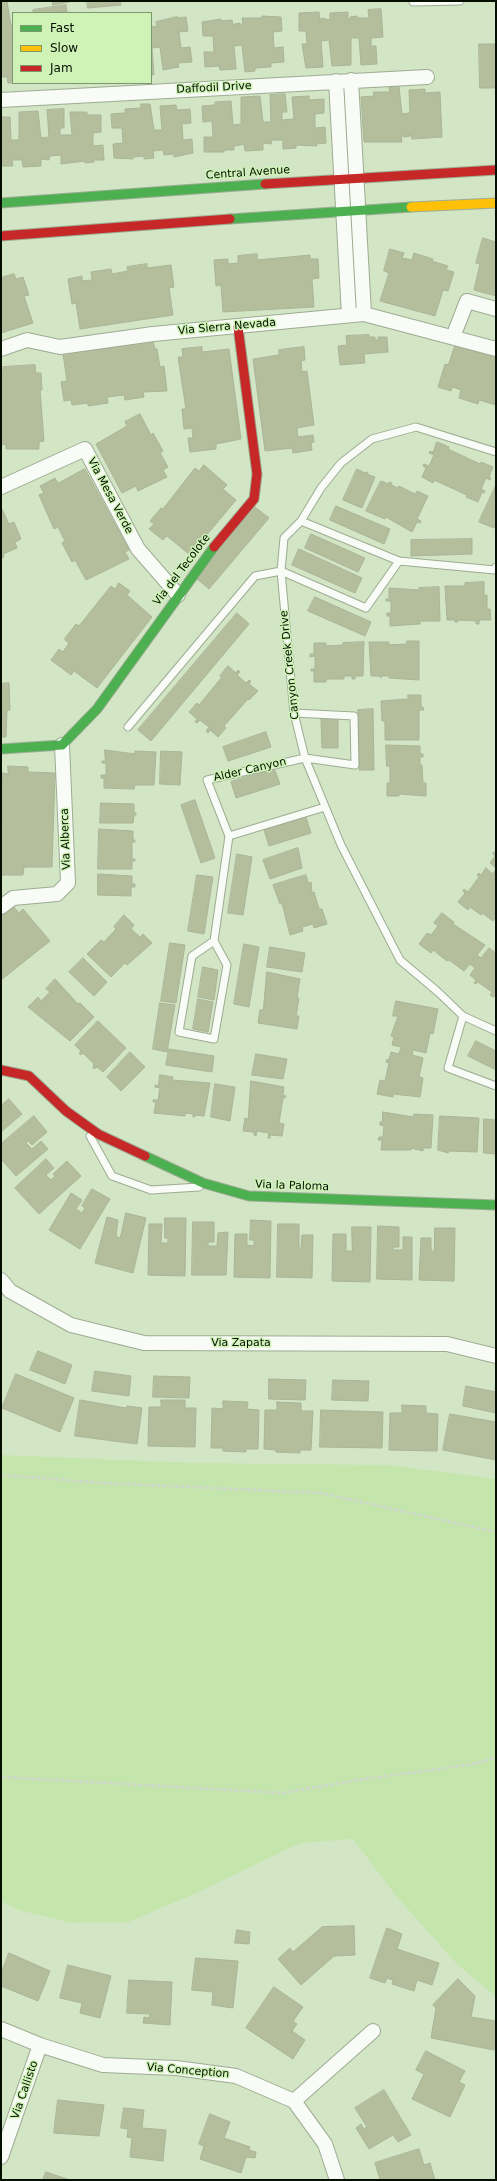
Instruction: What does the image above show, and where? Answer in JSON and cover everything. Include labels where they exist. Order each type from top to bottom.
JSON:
[{"type":"street","name":"Daffodil Drive","points":[[1,100],[427,77]]},
{"type":"street","points":[[351,80],[364,314]]},
{"type":"street","points":[[336,81],[349,315]]},
{"type":"street","name":"Central Avenue","points":[[1,203],[356,177],[496,170]]},
{"type":"street","points":[[1,236],[358,210],[496,203]]},
{"type":"street","points":[[452,338],[467,300],[496,309]]},
{"type":"street","name":"Via Sierra Nevada","points":[[1,349],[27,340],[60,347],[153,334],[364,314],[496,349]]},
{"type":"street","name":"Via del Tecolote","points":[[62,745],[97,709],[178,594],[208,554],[254,499],[257,474],[238,327]]},
{"type":"street","name":"Via Mesa Verde","points":[[1,488],[85,450],[138,549],[178,594]]},
{"type":"street","points":[[1,749],[62,745]]},
{"type":"street","name":"Via Alberca","points":[[1,907],[13,898],[57,894],[68,883],[62,745]]},
{"type":"street","name":"Via la Paloma","points":[[1,1070],[29,1076],[66,1111],[98,1134],[203,1183],[249,1196],[496,1205]]},
{"type":"street","name":"Via Zapata","points":[[1,1280],[10,1292],[71,1325],[144,1343],[447,1344],[496,1356]]},
{"type":"street","name":"Via Conception","points":[[1,2029],[40,2045],[103,2065],[176,2068],[236,2076],[294,2101]]},
{"type":"street","points":[[337,2180],[325,2144],[294,2101],[373,2031]]},
{"type":"street","name":"Via Callisto","points":[[1,2158],[40,2045]]},
{"type":"lane","points":[[413,2],[460,1]]},
{"type":"lane","name":"Canyon Creek Drive","points":[[496,452],[416,427],[372,439],[341,462],[321,488],[301,521],[284,538],[281,571],[294,713],[304,758],[341,845],[400,960],[438,992],[463,1016],[496,1031]]},
{"type":"lane","points":[[301,521],[399,561],[495,570],[496,567]]},
{"type":"lane","points":[[128,727],[255,576],[281,571],[366,608],[399,561]]},
{"type":"lane","points":[[294,713],[354,716],[355,765],[304,758]]},
{"type":"lane","name":"Alder Canyon","points":[[214,941],[229,836],[207,780],[304,758]]},
{"type":"lane","points":[[229,836],[325,806]]},
{"type":"lane","points":[[214,941],[227,965],[214,1039],[179,1032],[192,956],[214,941]]},
{"type":"lane","points":[[463,1016],[448,1068],[496,1086]]},
{"type":"lane","points":[[83,1123],[112,1176],[151,1190],[213,1186]]},
{"type":"path","points":[[1,1475],[103,1483],[321,1493],[496,1532]]},
{"type":"path","points":[[1,1777],[284,1793],[372,1778],[468,1765],[496,1758]]},
{"type":"green space","points":[[1,1455],[195,1463],[388,1465],[496,1479],[496,1997],[457,1964],[397,1897],[353,1839],[300,1843],[192,1895],[128,1922],[72,1923],[18,1910],[1,1901]]},
{"type":"building","points":[[1,1],[7,1],[12,26],[12,83],[8,83],[7,77],[1,77]]},
{"type":"building","points":[[53,1],[74,1],[53,5]]},
{"type":"building","points":[[87,1],[120,1],[121,5],[88,8]]},
{"type":"building","points":[[66,5],[67,12],[33,12],[33,10]]},
{"type":"building","points":[[381,9],[383,37],[371,38],[371,46],[376,46],[377,64],[361,65],[359,38],[351,38],[351,65],[332,66],[329,40],[321,41],[323,67],[306,68],[302,44],[307,44],[306,31],[299,31],[299,13],[319,12],[321,21],[321,18],[330,20],[330,13],[348,12],[348,19],[351,19],[350,17],[357,16],[357,18],[369,18],[368,10]]},
{"type":"building","points":[[262,16],[281,17],[282,31],[273,32],[274,48],[283,47],[284,62],[271,63],[271,67],[255,68],[255,71],[245,72],[242,45],[234,46],[236,69],[220,70],[219,66],[205,67],[204,52],[214,52],[213,36],[203,36],[202,22],[221,19],[221,21],[232,20],[233,26],[234,24],[240,23],[240,25],[243,25],[242,18],[262,18]]},
{"type":"building","points":[[177,17],[186,17],[188,31],[179,32],[181,48],[190,47],[192,62],[178,63],[179,67],[163,70],[160,47],[152,48],[152,26],[157,27],[156,22]]},
{"type":"building","points":[[479,44],[496,44],[496,88],[480,88]]},
{"type":"building","points":[[152,48],[154,75],[152,75]]},
{"type":"building","points":[[399,87],[402,114],[410,113],[409,90],[425,89],[425,93],[440,92],[442,137],[412,139],[410,134],[410,136],[404,137],[401,135],[402,142],[364,142],[361,97],[374,96],[373,92],[390,92],[389,88]]},
{"type":"building","points":[[285,94],[287,112],[282,112],[282,120],[294,119],[292,97],[309,96],[309,100],[324,99],[324,113],[315,114],[315,128],[325,127],[326,143],[316,144],[317,146],[296,145],[296,148],[283,149],[283,140],[272,140],[271,144],[263,143],[263,150],[245,151],[244,144],[234,145],[234,150],[224,150],[224,152],[204,152],[204,137],[213,137],[212,121],[203,122],[202,106],[215,105],[215,102],[231,101],[233,125],[241,124],[241,97],[260,96],[263,122],[271,122],[270,95]]},
{"type":"building","points":[[141,104],[150,104],[154,130],[162,130],[160,106],[176,105],[177,110],[190,109],[191,123],[182,124],[183,140],[192,139],[193,153],[174,157],[174,154],[164,155],[163,150],[153,151],[154,158],[144,159],[144,156],[133,157],[133,159],[114,158],[113,144],[123,143],[122,128],[112,128],[111,114],[125,113],[125,109],[141,108]]},
{"type":"building","points":[[64,109],[64,128],[60,128],[60,135],[72,135],[70,112],[87,112],[87,115],[101,115],[101,132],[93,133],[93,146],[103,145],[104,160],[94,160],[94,162],[85,163],[85,161],[61,164],[61,155],[50,156],[49,160],[41,159],[41,166],[23,167],[22,160],[12,160],[13,166],[1,166],[1,117],[10,117],[11,140],[19,140],[19,112],[38,111],[41,138],[49,137],[47,110]]},
{"type":"building","points":[[483,238],[496,242],[496,296],[474,290],[480,264],[476,263]]},
{"type":"building","points":[[390,249],[404,253],[402,258],[412,260],[414,253],[433,259],[432,261],[448,266],[446,270],[454,272],[448,291],[443,290],[435,316],[380,301],[389,273],[384,271]]},
{"type":"building","points":[[257,254],[257,260],[310,255],[310,259],[318,259],[319,278],[312,279],[314,307],[223,312],[221,285],[216,286],[214,260],[228,259],[228,264],[238,263],[238,256]]},
{"type":"building","points":[[147,264],[147,268],[171,265],[174,287],[169,288],[173,315],[80,329],[76,303],[72,304],[68,279],[82,276],[82,281],[92,280],[91,272],[111,269],[112,274],[128,271],[127,267]]},
{"type":"building","points":[[14,274],[16,279],[23,277],[29,295],[24,296],[33,323],[1,333],[1,278]]},
{"type":"building","points":[[369,335],[369,337],[375,337],[375,340],[378,340],[378,337],[387,337],[388,352],[364,354],[365,363],[340,365],[338,346],[347,345],[346,336]]},
{"type":"building","points":[[457,340],[496,351],[496,405],[479,400],[478,404],[459,398],[461,390],[452,387],[451,391],[438,387],[445,364],[448,365]]},
{"type":"building","points":[[153,341],[155,349],[157,349],[160,367],[164,366],[167,391],[143,392],[144,397],[125,400],[124,395],[107,397],[108,403],[88,406],[88,403],[72,405],[71,400],[64,401],[61,382],[67,381],[63,354]]},
{"type":"building","points":[[202,347],[202,352],[229,349],[241,439],[216,444],[216,449],[190,452],[188,438],[193,438],[192,428],[184,429],[182,409],[186,409],[178,357],[183,357],[182,349]]},
{"type":"building","points":[[304,347],[305,360],[301,361],[302,372],[307,371],[314,425],[297,428],[298,437],[313,435],[314,442],[311,443],[312,450],[293,453],[292,448],[265,451],[253,359],[279,355],[279,350]]},
{"type":"building","points":[[35,365],[36,373],[41,373],[42,390],[40,390],[44,441],[39,442],[39,449],[6,449],[6,444],[1,445],[1,372],[3,372],[3,367]]},
{"type":"building","points":[[140,414],[151,435],[153,433],[163,451],[160,453],[168,467],[163,470],[167,477],[138,491],[136,486],[122,493],[96,444],[127,426],[125,422]]},
{"type":"building","points":[[437,442],[449,447],[448,449],[480,464],[481,462],[493,467],[489,477],[491,478],[490,480],[486,478],[481,489],[485,491],[484,493],[482,492],[478,502],[466,497],[467,495],[434,480],[433,483],[422,477],[426,468],[423,466],[424,464],[429,466],[434,455],[429,453],[430,451],[433,452]]},
{"type":"building","points":[[204,465],[227,485],[223,489],[236,500],[190,555],[167,536],[163,540],[149,529],[154,524],[150,521],[161,508],[163,509],[195,468],[199,471]]},
{"type":"building","points":[[85,469],[129,550],[125,552],[129,559],[86,580],[75,560],[72,562],[62,543],[65,541],[58,527],[54,529],[39,495],[44,493],[40,486],[55,478],[58,483]]},
{"type":"building","points":[[357,469],[365,473],[368,472],[367,474],[375,477],[362,508],[343,500]]},
{"type":"building","points":[[381,481],[389,484],[389,482],[392,483],[391,485],[398,488],[399,486],[415,494],[417,491],[428,496],[417,519],[421,521],[420,523],[417,522],[412,532],[386,517],[385,519],[366,511]]},
{"type":"building","points":[[496,485],[496,524],[494,528],[479,522]]},
{"type":"building","points":[[336,506],[390,529],[384,544],[330,520]]},
{"type":"building","points":[[1,507],[9,524],[14,522],[21,539],[15,542],[17,548],[3,554],[4,557],[1,558]]},
{"type":"building","points":[[255,507],[269,518],[209,589],[196,578]]},
{"type":"building","points":[[311,534],[365,558],[358,572],[305,548]]},
{"type":"building","points":[[472,539],[472,554],[411,556],[411,540]]},
{"type":"building","points":[[299,549],[362,578],[355,593],[292,565]]},
{"type":"building","points":[[484,582],[484,595],[487,595],[487,609],[490,609],[491,620],[479,620],[479,624],[476,624],[476,621],[457,620],[458,622],[455,622],[455,620],[447,620],[445,586],[465,586],[465,583]]},
{"type":"building","points":[[119,583],[130,591],[127,595],[152,617],[97,688],[74,671],[71,675],[51,660],[59,649],[63,652],[69,643],[65,640],[65,638],[76,624],[79,626],[111,586],[115,589]]},
{"type":"building","points":[[439,587],[440,621],[420,621],[420,624],[390,626],[390,616],[387,616],[387,613],[391,613],[391,601],[386,601],[386,599],[389,599],[389,588],[419,590],[419,588]]},
{"type":"building","points":[[315,597],[371,622],[365,636],[308,611]]},
{"type":"building","points":[[237,613],[249,624],[151,741],[138,730]]},
{"type":"building","points":[[407,641],[419,641],[419,680],[389,678],[389,676],[381,676],[381,678],[379,676],[371,676],[369,642],[389,642],[389,645],[407,644]]},
{"type":"building","points":[[364,642],[363,676],[355,676],[355,679],[352,679],[352,676],[344,676],[344,679],[326,679],[326,682],[314,682],[314,671],[311,671],[311,669],[315,669],[315,656],[310,657],[310,654],[314,654],[314,643],[326,643],[326,646],[343,645],[343,643]]},
{"type":"building","points":[[228,666],[236,673],[238,670],[240,672],[237,675],[246,683],[249,680],[251,681],[249,684],[258,691],[249,700],[248,699],[224,726],[226,728],[218,737],[210,730],[208,733],[206,731],[209,727],[200,720],[197,723],[195,722],[197,719],[189,712],[197,703],[199,705],[222,677],[220,676]]},
{"type":"building","points":[[9,683],[10,710],[7,710],[6,737],[1,737],[1,684]]},
{"type":"building","points":[[408,695],[421,695],[421,707],[423,707],[424,710],[419,710],[419,740],[385,740],[385,721],[382,721],[381,701],[408,699]]},
{"type":"building","points":[[373,709],[374,770],[359,770],[358,710]]},
{"type":"building","points":[[338,717],[338,748],[322,748],[321,718]]},
{"type":"building","points":[[266,732],[271,747],[228,761],[223,747]]},
{"type":"building","points":[[386,745],[420,746],[420,754],[423,754],[423,757],[420,757],[420,765],[422,765],[423,783],[426,783],[426,796],[399,794],[399,796],[387,796],[387,783],[390,783],[390,766],[387,766]]},
{"type":"building","points":[[105,750],[135,754],[135,751],[156,752],[154,785],[135,785],[134,789],[104,788],[104,778],[101,778],[101,775],[106,775],[106,763],[102,763],[102,761],[105,761]]},
{"type":"building","points":[[161,751],[182,752],[180,785],[160,784]]},
{"type":"building","points":[[8,766],[28,767],[28,772],[55,773],[52,867],[24,867],[23,875],[1,875],[2,773],[8,774]]},
{"type":"building","points":[[274,768],[280,784],[236,798],[231,782]]},
{"type":"building","points":[[195,800],[215,858],[201,863],[181,805]]},
{"type":"building","points":[[101,803],[134,804],[134,813],[136,813],[136,815],[134,815],[133,823],[100,823]]},
{"type":"building","points":[[306,817],[311,833],[269,846],[264,830]]},
{"type":"building","points":[[99,829],[133,831],[133,840],[135,840],[135,842],[132,842],[132,859],[135,859],[135,861],[132,861],[132,869],[98,869]]},
{"type":"building","points":[[298,848],[302,868],[270,879],[263,860]]},
{"type":"building","points":[[494,852],[496,854],[496,868],[490,863],[495,856],[493,854]]},
{"type":"building","points":[[237,854],[252,857],[243,915],[228,913]]},
{"type":"building","points":[[486,868],[493,874],[496,869],[496,916],[493,921],[470,907],[468,910],[458,902],[465,893],[463,891],[464,889],[468,892],[479,877],[477,875],[479,873],[481,875]]},
{"type":"building","points":[[98,874],[132,876],[132,884],[135,884],[135,887],[131,887],[131,896],[98,895]]},
{"type":"building","points":[[197,875],[213,877],[204,934],[188,931]]},
{"type":"building","points":[[306,875],[308,883],[311,882],[312,893],[314,892],[319,909],[322,909],[327,924],[314,928],[313,924],[302,927],[303,931],[290,935],[282,903],[280,904],[273,885]]},
{"type":"building","points":[[12,905],[19,913],[23,909],[50,941],[1,980],[1,914]]},
{"type":"building","points":[[442,913],[454,922],[453,924],[485,945],[477,955],[481,958],[489,948],[496,953],[496,995],[493,997],[490,995],[492,992],[478,982],[476,984],[474,983],[476,980],[470,975],[475,968],[470,964],[464,971],[449,960],[447,961],[433,950],[431,953],[419,944],[427,933],[431,935],[438,926],[434,923]]},
{"type":"building","points":[[124,915],[134,925],[131,929],[140,937],[143,934],[152,943],[127,965],[125,963],[111,977],[87,954],[101,940],[104,942],[116,929],[114,927]]},
{"type":"building","points":[[170,943],[185,945],[176,1003],[161,1001]]},
{"type":"building","points":[[244,944],[259,947],[249,1007],[234,1004]]},
{"type":"building","points":[[270,947],[305,953],[302,972],[267,967]]},
{"type":"building","points":[[83,958],[107,982],[94,996],[69,972]]},
{"type":"building","points":[[203,967],[218,970],[214,1000],[198,997]]},
{"type":"building","points":[[267,972],[300,979],[297,998],[299,998],[296,1016],[299,1016],[297,1029],[258,1023],[260,1010],[263,1010]]},
{"type":"building","points":[[55,979],[78,1004],[80,1003],[94,1017],[70,1041],[28,1007],[38,997],[41,1001],[50,992],[46,989]]},
{"type":"building","points":[[198,999],[213,1002],[208,1032],[193,1029]]},
{"type":"building","points":[[396,1001],[438,1009],[433,1034],[430,1033],[426,1053],[413,1050],[412,1055],[423,1058],[419,1077],[423,1078],[420,1097],[393,1094],[393,1097],[377,1094],[380,1080],[385,1081],[389,1063],[386,1062],[387,1059],[389,1060],[391,1052],[399,1054],[401,1047],[392,1045],[394,1037],[391,1036],[398,1016],[393,1016]]},
{"type":"building","points":[[160,1003],[175,1005],[167,1052],[153,1049]]},
{"type":"building","points":[[98,1021],[126,1048],[103,1072],[97,1067],[94,1069],[94,1064],[83,1053],[81,1055],[79,1053],[81,1051],[75,1045]]},
{"type":"building","points":[[476,1041],[496,1051],[496,1070],[468,1056]]},
{"type":"building","points":[[169,1049],[214,1056],[212,1072],[166,1065]]},
{"type":"building","points":[[130,1052],[145,1067],[121,1091],[107,1077]]},
{"type":"building","points":[[256,1054],[287,1059],[283,1079],[252,1075]]},
{"type":"building","points":[[160,1075],[173,1077],[172,1080],[210,1083],[204,1116],[195,1115],[195,1117],[193,1117],[193,1114],[185,1113],[185,1116],[154,1113],[156,1102],[153,1102],[153,1100],[158,1100],[160,1088],[155,1087],[155,1085],[158,1086]]},
{"type":"building","points":[[251,1081],[284,1087],[283,1095],[286,1096],[283,1098],[279,1123],[284,1124],[282,1136],[270,1135],[270,1138],[268,1138],[269,1133],[257,1131],[256,1136],[254,1135],[254,1132],[243,1131],[245,1118],[248,1119]]},
{"type":"building","points":[[215,1084],[235,1087],[230,1121],[211,1117]]},
{"type":"building","points":[[9,1099],[22,1114],[1,1132],[1,1106]]},
{"type":"building","points":[[383,1112],[413,1117],[414,1114],[433,1115],[431,1148],[423,1148],[423,1151],[411,1148],[411,1150],[381,1150],[382,1140],[378,1140],[379,1137],[383,1137],[384,1126],[380,1125],[380,1122],[382,1122]]},
{"type":"building","points":[[34,1116],[47,1132],[32,1145],[28,1141],[26,1143],[32,1149],[41,1141],[48,1149],[16,1176],[1,1159],[1,1144]]},
{"type":"building","points":[[440,1116],[479,1118],[477,1152],[449,1151],[448,1153],[438,1150]]},
{"type":"building","points":[[484,1119],[496,1120],[496,1154],[484,1153]]},
{"type":"building","points":[[46,1159],[54,1168],[46,1175],[51,1180],[55,1176],[53,1174],[67,1161],[81,1176],[39,1214],[15,1188]]},
{"type":"building","points":[[92,1189],[110,1199],[80,1249],[49,1230],[71,1193],[82,1200],[76,1209],[82,1213],[85,1208],[82,1206]]},
{"type":"building","points":[[126,1213],[146,1218],[133,1273],[95,1263],[107,1217],[118,1220],[116,1236],[120,1238]]},
{"type":"building","points":[[165,1218],[186,1218],[185,1276],[148,1275],[149,1224],[162,1224],[161,1243],[168,1243],[168,1238],[165,1238]]},
{"type":"building","points":[[251,1220],[271,1221],[270,1278],[234,1277],[235,1234],[247,1234],[247,1245],[254,1246],[254,1240],[250,1240]]},
{"type":"building","points":[[193,1222],[214,1222],[214,1242],[208,1242],[208,1246],[217,1246],[218,1233],[228,1232],[226,1275],[192,1275]]},
{"type":"building","points":[[278,1224],[299,1224],[299,1248],[301,1248],[302,1235],[313,1235],[312,1278],[277,1277]]},
{"type":"building","points":[[378,1226],[399,1227],[399,1247],[393,1247],[393,1250],[403,1250],[403,1237],[412,1237],[412,1280],[377,1279]]},
{"type":"building","points":[[352,1227],[371,1227],[370,1282],[332,1281],[333,1234],[346,1234],[346,1251],[352,1251]]},
{"type":"building","points":[[435,1228],[455,1228],[454,1281],[419,1280],[421,1238],[431,1238],[431,1251],[434,1251]]},
{"type":"building","points":[[38,1351],[72,1365],[65,1384],[30,1370]]},
{"type":"building","points":[[95,1371],[131,1376],[129,1396],[92,1391]]},
{"type":"building","points":[[16,1374],[74,1398],[60,1432],[2,1408]]},
{"type":"building","points":[[154,1376],[190,1377],[189,1398],[153,1397]]},
{"type":"building","points":[[269,1379],[306,1380],[305,1400],[269,1399]]},
{"type":"building","points":[[333,1380],[369,1381],[368,1401],[332,1400]]},
{"type":"building","points":[[466,1386],[496,1392],[496,1413],[463,1406]]},
{"type":"building","points":[[80,1400],[126,1408],[127,1406],[142,1408],[137,1444],[75,1436]]},
{"type":"building","points":[[161,1400],[185,1400],[185,1408],[196,1408],[195,1447],[148,1446],[149,1407],[161,1407]]},
{"type":"building","points":[[223,1401],[248,1402],[247,1409],[259,1410],[258,1449],[246,1449],[246,1452],[223,1451],[223,1448],[211,1448],[212,1408],[223,1409]]},
{"type":"building","points":[[277,1402],[301,1403],[301,1411],[313,1411],[311,1450],[300,1450],[300,1453],[276,1452],[276,1450],[264,1449],[265,1410],[277,1410]]},
{"type":"building","points":[[402,1405],[426,1406],[426,1413],[438,1414],[437,1451],[389,1450],[390,1413],[402,1413]]},
{"type":"building","points":[[321,1410],[383,1412],[382,1448],[320,1447]]},
{"type":"building","points":[[450,1414],[496,1422],[496,1460],[443,1450]]},
{"type":"building","points":[[354,1926],[355,1955],[334,1956],[301,1985],[278,1959],[290,1948],[293,1952],[322,1927]]},
{"type":"building","points":[[387,1928],[402,1934],[397,1949],[439,1963],[432,1985],[417,1980],[414,1991],[392,1984],[393,1980],[387,1978],[385,1983],[370,1978]]},
{"type":"building","points":[[237,1930],[250,1932],[249,1944],[235,1943]]},
{"type":"building","points":[[9,1953],[50,1971],[38,2001],[1,1986],[1,1974]]},
{"type":"building","points":[[196,1958],[238,1961],[233,2008],[212,2005],[213,1992],[192,1990]]},
{"type":"building","points":[[68,1965],[111,1976],[100,2018],[80,2013],[82,2003],[60,1998]]},
{"type":"building","points":[[458,1979],[475,1996],[471,2017],[496,2021],[496,2048],[494,2048],[494,2050],[431,2038],[436,2008],[433,2005]]},
{"type":"building","points":[[129,1980],[172,1982],[170,2025],[143,2023],[144,2017],[149,2018],[150,2014],[127,2013]]},
{"type":"building","points":[[274,1987],[303,2007],[293,2021],[297,2024],[292,2031],[305,2040],[293,2059],[246,2028]]},
{"type":"building","points":[[426,2051],[465,2071],[459,2082],[465,2085],[450,2117],[412,2099],[424,2074],[416,2070]]},
{"type":"building","points":[[384,2090],[411,2135],[398,2142],[393,2135],[369,2149],[356,2128],[361,2124],[364,2129],[367,2127],[355,2108]]},
{"type":"building","points":[[58,2100],[104,2105],[99,2136],[54,2133]]},
{"type":"building","points":[[124,2108],[144,2110],[142,2128],[166,2130],[163,2161],[130,2157],[132,2138],[127,2137],[128,2129],[121,2128]]},
{"type":"building","points":[[210,2114],[230,2122],[224,2138],[250,2147],[249,2150],[256,2152],[255,2158],[246,2157],[241,2173],[200,2159],[204,2146],[199,2144]]},
{"type":"building","points":[[419,2149],[424,2165],[430,2163],[435,2180],[380,2180],[375,2163]]},
{"type":"building","points":[[46,2172],[70,2180],[43,2180]]},
{"type":"traffic: fast","points":[[1,203],[265,184]]},
{"type":"traffic: fast","points":[[230,219],[411,207]]},
{"type":"traffic: fast","points":[[1,749],[62,745],[97,709],[214,547]]},
{"type":"traffic: fast","points":[[145,1156],[203,1183],[249,1196],[496,1205]]},
{"type":"traffic: slow","points":[[411,207],[496,203]]},
{"type":"traffic: jam","points":[[265,184],[496,170]]},
{"type":"traffic: jam","points":[[1,236],[230,219]]},
{"type":"traffic: jam","points":[[214,547],[254,499],[257,474],[238,327]]},
{"type":"traffic: jam","points":[[1,1070],[29,1076],[66,1111],[98,1134],[145,1156]]}]
